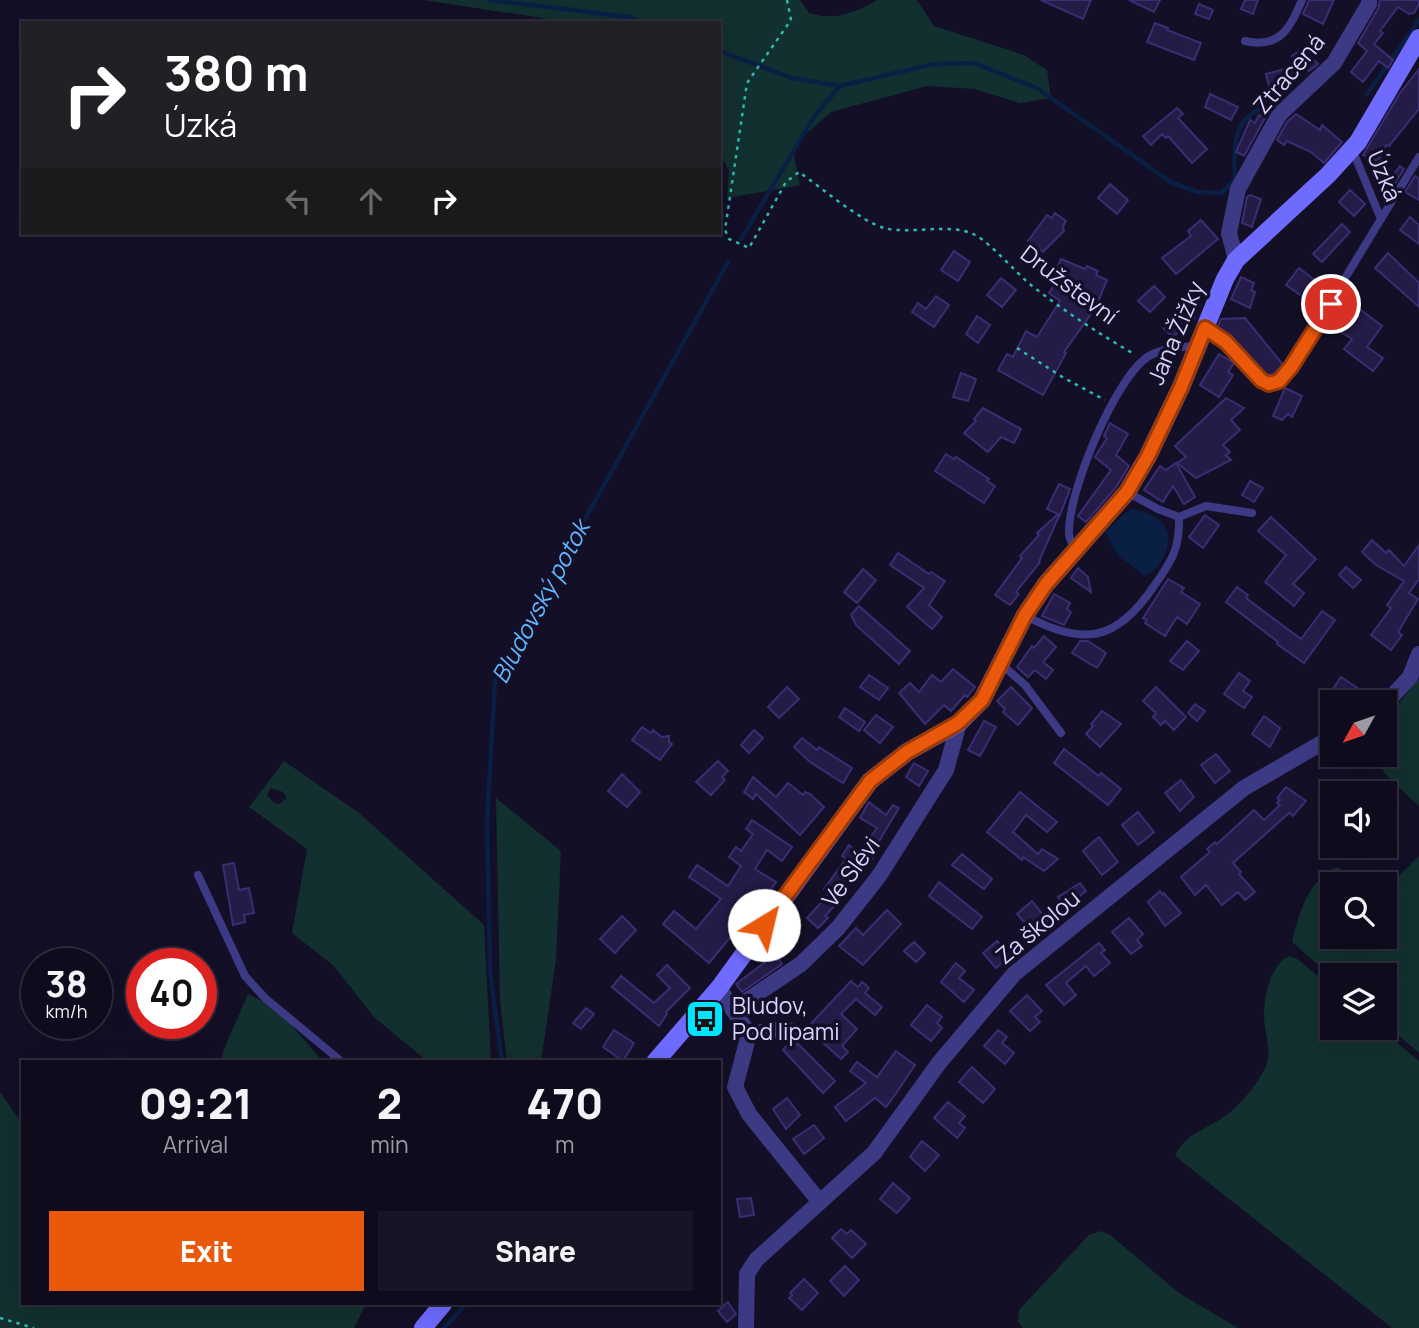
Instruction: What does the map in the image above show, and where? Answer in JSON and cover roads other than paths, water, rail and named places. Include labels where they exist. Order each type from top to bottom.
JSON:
[{"type":"street","name":"Ztracená","points":[[1236,260],[1229,233],[1238,189],[1279,116],[1334,63],[1369,0]]},
{"type":"street","name":"Jana Žižky","points":[[657,1060],[719,988],[870,781],[907,752],[958,723],[982,700],[1025,615],[1046,584],[1127,492],[1159,433],[1225,279],[1236,260],[1328,175],[1352,149],[1419,38]]},
{"type":"street","points":[[1397,691],[1410,677],[1419,654]]},
{"type":"street","name":"Ve Slévi","points":[[733,1010],[801,964],[838,928],[879,876],[946,770],[958,723]]},
{"type":"street","name":"Za školou","points":[[747,1328],[747,1274],[755,1260],[874,1153],[939,1063],[1014,974],[1244,788],[1320,744]]},
{"type":"street","points":[[719,988],[749,1034],[735,1087],[749,1114],[819,1201]]},
{"type":"street","points":[[749,1034],[785,1030],[798,1034]]},
{"type":"street","points":[[423,1328],[442,1305]]},
{"type":"lane","points":[[1245,41],[1258,44],[1276,39],[1285,32],[1302,0]]},
{"type":"lane","name":"Úzká","points":[[1352,149],[1381,219]]},
{"type":"lane","name":"Úzká","points":[[1205,328],[1226,342],[1261,380],[1269,384],[1279,381],[1291,367],[1419,157]]},
{"type":"lane","points":[[1075,551],[1068,532],[1074,502],[1086,461],[1115,396],[1151,355],[1171,348],[1198,345]]},
{"type":"lane","points":[[1127,492],[1179,517],[1206,506],[1252,513]]},
{"type":"lane","points":[[1025,615],[1061,632],[1104,632],[1119,626],[1138,610],[1174,555],[1180,537],[1179,517]]},
{"type":"lane","points":[[1000,663],[1025,685],[1061,733]]},
{"type":"lane","points":[[198,875],[245,976],[265,998],[340,1060]]},
{"type":"water","points":[[1132,509],[1150,514],[1167,530],[1164,556],[1154,571],[1144,576],[1117,554],[1105,532]]},
{"type":"waterway","points":[[489,0],[629,17],[639,21]]},
{"type":"waterway","name":"Bludovský potok","points":[[1367,94],[1419,20]]},
{"type":"waterway","points":[[721,52],[792,78],[840,86]]},
{"type":"waterway","name":"Bludovský potok","points":[[741,239],[815,115],[840,86],[934,64],[974,63],[1037,88],[1172,183],[1198,192],[1221,193],[1235,180],[1237,136],[1247,118],[1267,106]]},
{"type":"waterway","name":"Bludovský potok","points":[[502,1060],[490,971],[487,821],[495,681],[728,262]]},
{"type":"waterway","name":"Bludovský potok","points":[[444,1328],[465,1305]]},
{"type":"place","name":"Bludov, Pod lipami","points":[[705,1019]]}]
